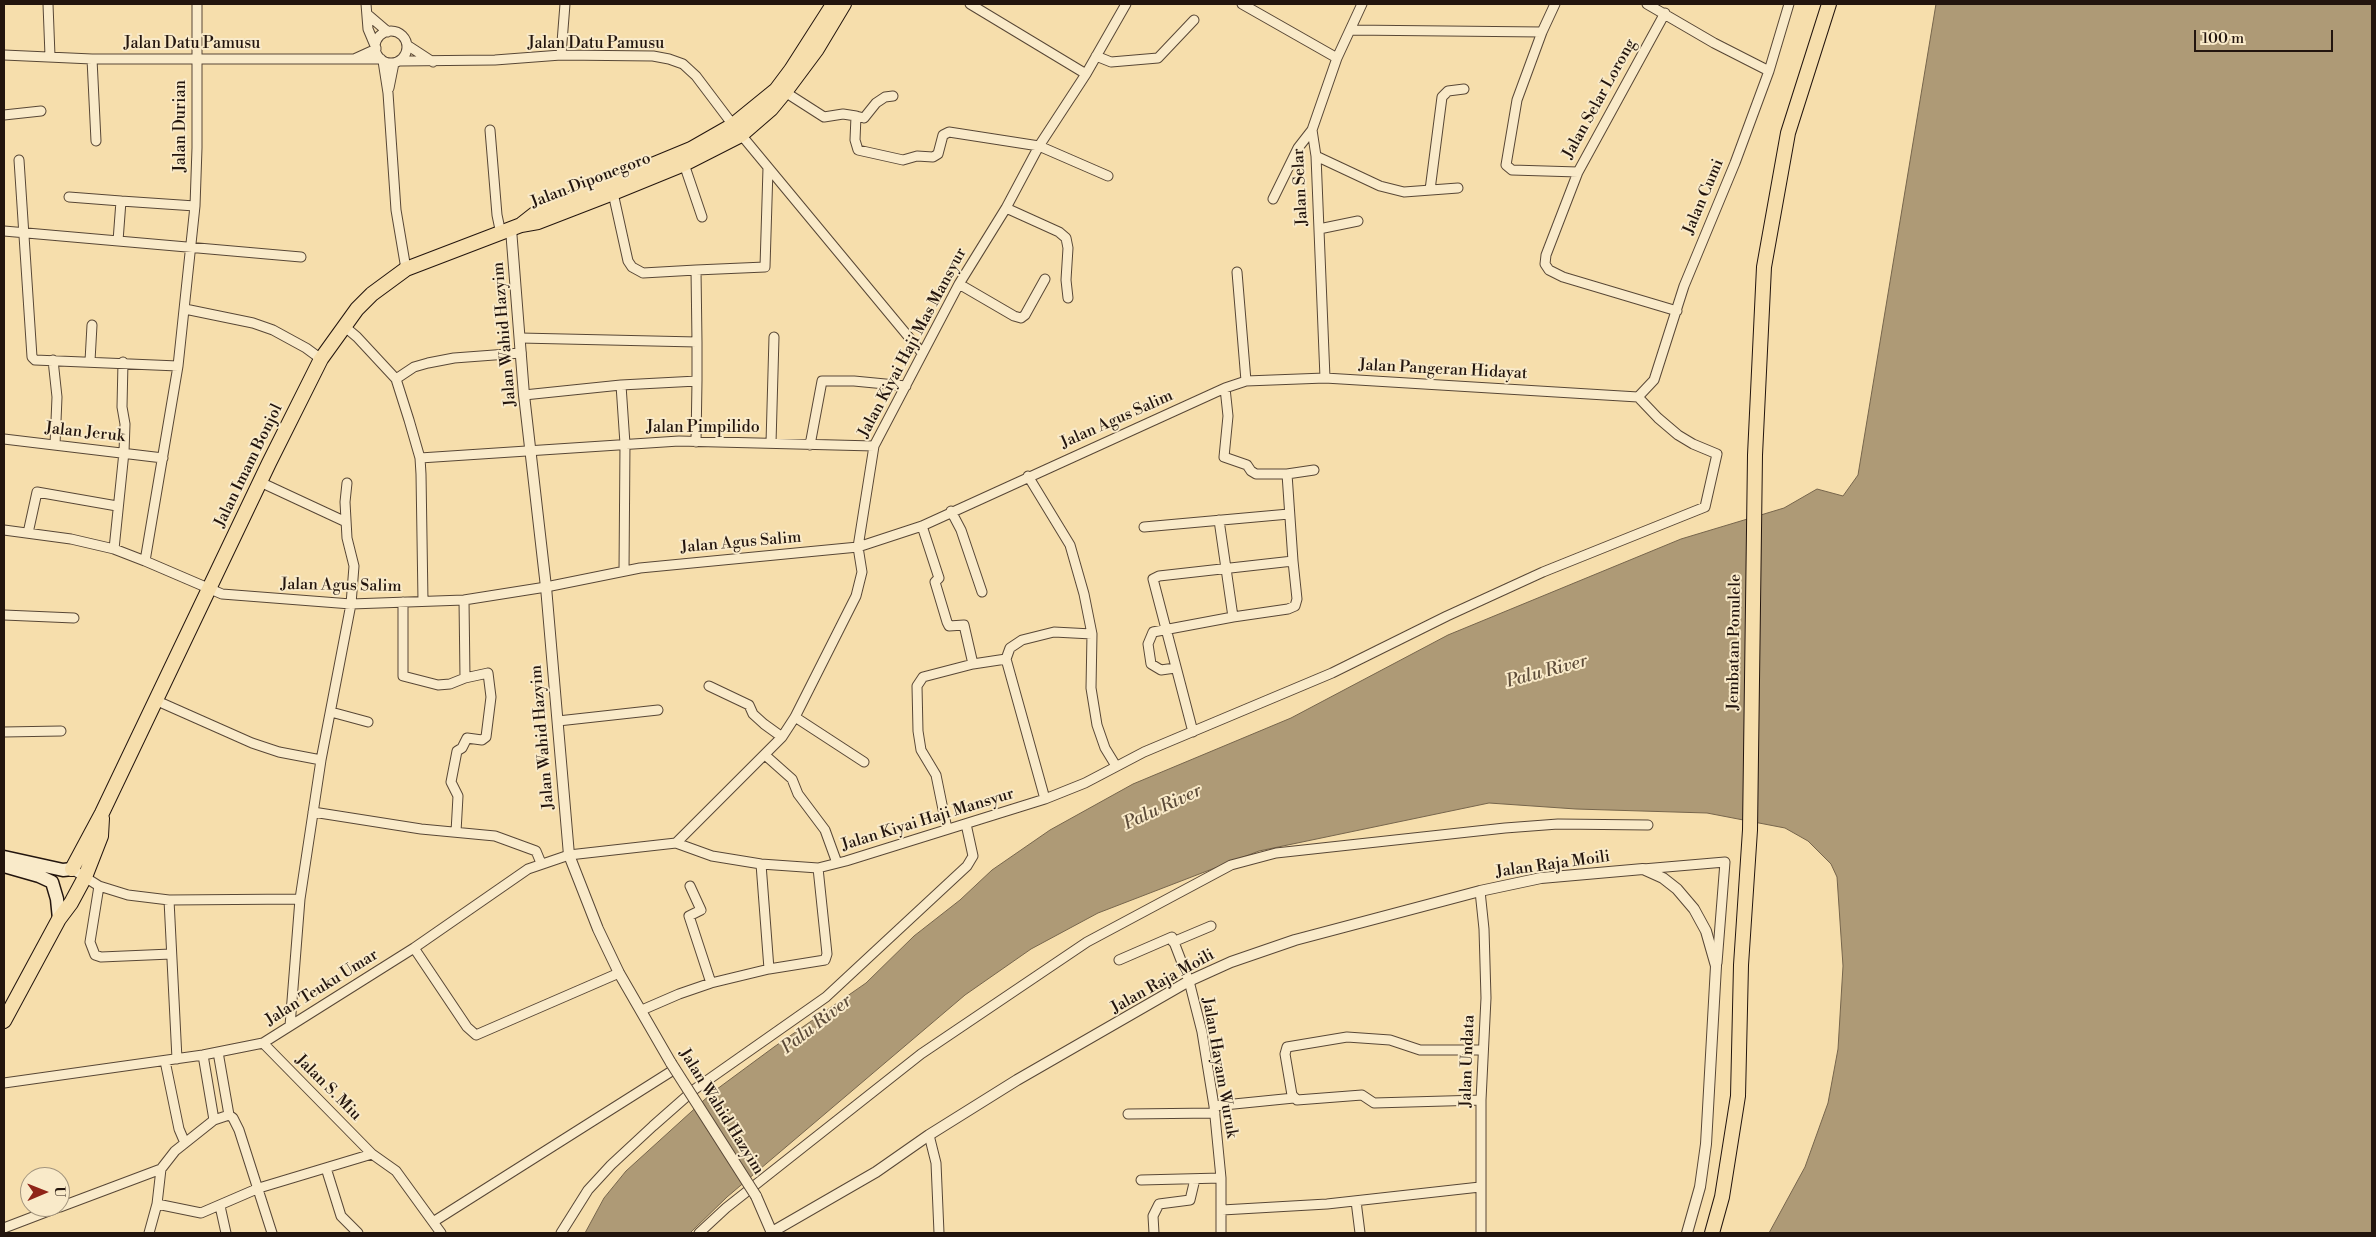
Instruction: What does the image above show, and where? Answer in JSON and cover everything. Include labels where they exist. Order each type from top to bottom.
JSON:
[{"type":"main road","name":"Jalan Diponegoro","points":[[511,229],[536,213],[737,130],[776,90],[834,4]]},
{"type":"main road","name":"Jalan Diponegoro","points":[[511,229],[538,222],[684,164],[771,109],[817,49],[844,4]]},
{"type":"main road","name":"Jembatan Ponulele","points":[[1712,1233],[1722,1197],[1738,1096],[1741,965],[1750,830],[1755,456],[1764,267],[1788,133],[1829,4]]},
{"type":"main road","name":"Jalan Imam Bonjol","points":[[72,869],[102,813],[260,482],[321,359],[344,326],[372,294],[406,269],[511,229]]},
{"type":"main road","name":"Jalan Imam Bonjol","points":[[4,1020],[58,919],[71,903],[85,877],[101,836],[102,813]]},
{"type":"main road","points":[[4,857],[63,870],[72,869]]},
{"type":"main road","points":[[4,866],[39,876],[52,882],[57,899],[58,919]]},
{"type":"street","points":[[48,4],[50,56]]},
{"type":"street","name":"Jalan Durian","points":[[145,560],[178,366],[195,206],[197,4]]},
{"type":"street","points":[[366,4],[371,38],[382,60],[388,93],[396,210],[406,269]]},
{"type":"street","points":[[561,56],[565,4]]},
{"type":"street","points":[[970,4],[1086,74]]},
{"type":"street","name":"Jalan Kiyai Haji Mas Mansyur","points":[[676,843],[765,755],[783,736],[794,719],[856,596],[862,572],[858,547],[874,446],[959,284],[1006,208],[1038,146],[1086,74],[1126,4]]},
{"type":"street","points":[[1242,4],[1337,58]]},
{"type":"street","name":"Jalan Selar","points":[[1325,378],[1316,156],[1312,130],[1337,58],[1362,4]]},
{"type":"street","name":"Jalan Selar Lorong","points":[[1555,4],[1542,32],[1517,100],[1506,164],[1512,170],[1578,172],[1665,13]]},
{"type":"street","points":[[1647,4],[1714,43],[1769,71]]},
{"type":"street","name":"Jalan Cumi","points":[[1638,397],[1654,380],[1684,286],[1735,163],[1769,71],[1789,4]]},
{"type":"street","points":[[367,14],[388,32],[401,34],[407,45],[433,62]]},
{"type":"street","points":[[1096,56],[1111,62],[1158,58],[1194,20]]},
{"type":"street","points":[[1350,30],[1542,32]]},
{"type":"street","points":[[376,49],[377,40],[388,32]]},
{"type":"street","points":[[388,93],[397,62],[404,57],[407,45]]},
{"type":"street","points":[[351,60],[376,49]]},
{"type":"street","name":"Jalan Datu Pamusu","points":[[4,55],[92,59],[382,60]]},
{"type":"street","name":"Jalan Datu Pamusu","points":[[397,62],[495,60],[561,56],[654,56],[669,58],[683,64],[696,76],[768,168],[922,352]]},
{"type":"street","points":[[92,59],[96,141]]},
{"type":"street","points":[[382,60],[397,62]]},
{"type":"street","points":[[1430,190],[1442,97],[1448,91],[1464,89]]},
{"type":"street","points":[[785,92],[824,117],[843,114],[864,118],[876,103],[893,96]]},
{"type":"street","points":[[4,115],[41,111]]},
{"type":"street","points":[[856,116],[855,140],[858,150],[903,160],[908,157],[936,156],[943,135],[949,132],[1038,146],[1108,176]]},
{"type":"street","points":[[490,130],[497,215],[511,229]]},
{"type":"street","points":[[1273,199],[1298,148],[1312,130]]},
{"type":"street","points":[[1316,156],[1380,186],[1404,192],[1458,188]]},
{"type":"street","points":[[18,160],[31,354],[35,360],[123,362],[178,366]]},
{"type":"street","points":[[684,164],[702,218]]},
{"type":"street","points":[[613,193],[628,261],[632,266],[644,273],[765,267],[768,168]]},
{"type":"street","points":[[1578,172],[1546,255],[1545,264],[1549,270],[1563,277],[1677,311]]},
{"type":"street","points":[[69,197],[195,206]]},
{"type":"street","points":[[118,241],[121,201]]},
{"type":"street","points":[[1006,208],[1059,232],[1066,238],[1068,248],[1066,280],[1068,298]]},
{"type":"street","points":[[1319,228],[1358,221]]},
{"type":"street","name":"Jalan Wahid Hazyim","points":[[511,229],[524,394],[532,450],[546,587],[568,855],[598,929],[619,973],[673,1066],[756,1196],[772,1233]]},
{"type":"street","points":[[4,231],[301,257]]},
{"type":"street","points":[[696,270],[696,442]]},
{"type":"street","points":[[1237,272],[1246,381]]},
{"type":"street","points":[[959,284],[1014,316],[1021,318],[1025,316],[1045,279]]},
{"type":"street","points":[[185,309],[253,323],[273,330],[298,343],[321,359]]},
{"type":"street","points":[[90,361],[92,325]]},
{"type":"street","points":[[344,326],[358,337],[396,379],[420,458],[424,600]]},
{"type":"street","points":[[772,443],[774,337]]},
{"type":"street","points":[[520,338],[697,342]]},
{"type":"street","points":[[396,379],[414,367],[428,363],[454,358],[521,353]]},
{"type":"street","points":[[53,360],[57,396],[54,445]]},
{"type":"street","points":[[114,549],[124,452],[123,362]]},
{"type":"street","name":"Jalan Pangeran Hidayat","points":[[1246,381],[1325,378],[1638,397]]},
{"type":"street","points":[[524,394],[621,385],[697,381]]},
{"type":"street","points":[[810,445],[822,381],[854,381],[906,386]]},
{"type":"street","name":"Jalan Agus Salim","points":[[4,530],[71,539],[114,549],[145,560],[209,590],[222,594],[261,599],[351,604],[464,600],[546,587],[624,571],[858,547],[922,526],[1028,476],[1225,388],[1246,381]]},
{"type":"street","points":[[621,385],[625,444],[624,571]]},
{"type":"street","points":[[1225,388],[1228,416],[1224,457],[1247,465],[1253,473],[1287,474],[1314,470]]},
{"type":"street","name":"Jalan Kiyai Haji Mansyur","points":[[676,843],[712,856],[761,864],[818,868],[1045,799],[1084,783],[1116,766],[1193,732],[1332,673],[1447,616],[1543,572],[1705,508],[1717,454],[1693,444],[1678,434],[1658,418],[1638,397]]},
{"type":"street","name":"Jalan Jeruk","points":[[4,439],[163,458]]},
{"type":"street","name":"Jalan Pimpilido","points":[[420,458],[625,444],[696,442],[874,446]]},
{"type":"street","points":[[1175,668],[1158,670],[1150,661],[1149,640],[1153,632],[1164,628],[1288,609],[1295,606],[1297,600],[1287,474]]},
{"type":"street","points":[[1028,476],[1070,545],[1084,594],[1092,634],[1091,688],[1097,725],[1105,748],[1116,766]]},
{"type":"street","points":[[260,482],[346,522]]},
{"type":"street","points":[[290,1026],[300,899],[313,812],[351,604],[353,562],[348,547],[346,522],[348,482]]},
{"type":"street","points":[[28,533],[37,492],[117,506]]},
{"type":"street","points":[[951,511],[961,530],[982,592]]},
{"type":"street","points":[[1144,527],[1289,514]]},
{"type":"street","points":[[1219,520],[1233,617]]},
{"type":"street","points":[[922,526],[939,578],[935,582],[947,622],[949,626],[964,625],[973,664]]},
{"type":"street","points":[[1193,732],[1164,628],[1153,584],[1154,577],[1293,561]]},
{"type":"street","points":[[464,600],[465,678]]},
{"type":"street","points":[[403,602],[403,676],[438,685],[450,684],[465,678],[488,673],[491,697],[486,737],[482,740],[467,738],[462,748],[457,751],[451,782],[458,796],[456,832]]},
{"type":"street","points":[[4,615],[74,618]]},
{"type":"street","points":[[1045,799],[1006,659],[1010,648],[1022,640],[1062,632],[1092,634]]},
{"type":"street","points":[[947,829],[936,775],[921,750],[917,713],[917,686],[923,677],[973,664],[1006,659]]},
{"type":"street","points":[[709,686],[749,705],[753,714],[764,724],[783,736]]},
{"type":"street","points":[[155,700],[252,743],[278,752],[322,760]]},
{"type":"street","points":[[558,721],[658,710]]},
{"type":"street","points":[[331,712],[368,722]]},
{"type":"street","points":[[794,719],[864,762]]},
{"type":"street","points":[[4,732],[61,730]]},
{"type":"street","points":[[765,755],[792,778],[798,794],[825,830],[837,863]]},
{"type":"street","points":[[313,812],[421,829],[495,836],[514,841],[536,851],[541,863]]},
{"type":"street","points":[[561,1233],[588,1190],[611,1165],[653,1126],[703,1083],[826,997],[918,909],[972,861],[973,851],[970,847],[966,824]]},
{"type":"street","points":[[699,1233],[726,1208],[922,1054],[1087,942],[1231,865],[1276,853],[1505,828],[1558,824],[1648,825]]},
{"type":"street","points":[[568,855],[676,843]]},
{"type":"street","name":"Jalan Teuku Umar","points":[[4,1083],[204,1055],[263,1043],[414,948],[528,869],[568,855]]},
{"type":"street","points":[[1642,869],[1725,862],[1716,966],[1706,1144],[1700,1187],[1687,1233]]},
{"type":"street","points":[[761,864],[769,969]]},
{"type":"street","points":[[642,1010],[679,994],[711,984],[769,969],[825,960],[827,957],[818,868]]},
{"type":"street","points":[[72,869],[99,886],[128,895],[169,900],[300,899]]},
{"type":"street","points":[[1642,869],[1664,878],[1677,889],[1694,909],[1706,930],[1716,966]]},
{"type":"street","name":"Jalan Raja Moili","points":[[772,1233],[876,1172],[928,1135],[1017,1080],[1188,982],[1271,947],[1480,891],[1541,878],[1642,869]]},
{"type":"street","points":[[99,886],[90,942],[95,955],[101,957],[171,954]]},
{"type":"street","points":[[690,886],[701,910],[689,916],[711,984]]},
{"type":"street","name":"Jalan Undata","points":[[1480,891],[1485,966],[1481,1100],[1481,1233]]},
{"type":"street","points":[[169,900],[177,1059]]},
{"type":"street","points":[[1119,960],[1172,937],[1173,942],[1211,926]]},
{"type":"street","name":"Jalan Hayam Wuruk","points":[[1173,942],[1188,982],[1202,1032],[1214,1110],[1221,1178],[1221,1233]]},
{"type":"street","points":[[414,948],[472,1034],[476,1035],[619,973]]},
{"type":"street","points":[[1294,1098],[1285,1054],[1286,1047],[1365,1036],[1390,1040],[1420,1050],[1483,1050]]},
{"type":"street","name":"Jalan S. Miu","points":[[263,1043],[372,1154],[396,1171],[441,1233]]},
{"type":"street","points":[[218,1052],[229,1115],[233,1118],[239,1130],[272,1233]]},
{"type":"street","points":[[204,1055],[214,1120]]},
{"type":"street","points":[[165,1061],[179,1129],[184,1143]]},
{"type":"street","points":[[433,1222],[673,1066]]},
{"type":"street","points":[[1128,1114],[1214,1110],[1294,1098],[1304,1100],[1362,1095],[1374,1103],[1481,1100]]},
{"type":"street","points":[[70,1203],[160,1169],[184,1143],[214,1120],[229,1115]]},
{"type":"street","points":[[928,1135],[936,1163],[938,1233]]},
{"type":"street","points":[[156,1204],[196,1213],[220,1206],[259,1188],[372,1154]]},
{"type":"street","points":[[326,1168],[341,1216],[358,1233]]},
{"type":"street","points":[[149,1233],[156,1204],[160,1169]]},
{"type":"street","points":[[1141,1180],[1221,1178]]},
{"type":"street","points":[[1154,1233],[1153,1216],[1159,1204],[1190,1200],[1195,1179]]},
{"type":"street","points":[[1222,1210],[1356,1201],[1480,1187]]},
{"type":"street","points":[[1356,1201],[1360,1233]]},
{"type":"street","points":[[220,1206],[226,1233]]},
{"type":"street","points":[[4,1228],[33,1217]]},
{"type":"water","name":"Palu River","points":[[1936,4],[2372,4],[2372,1233],[1769,1233],[1805,1167],[1828,1103],[1838,1049],[1843,966],[1837,877],[1831,864],[1808,841],[1785,828],[1707,813],[1576,809],[1489,803],[1259,851],[1098,913],[1031,949],[965,995],[727,1197],[690,1233],[585,1233],[604,1198],[626,1171],[713,1092],[866,983],[914,936],[960,900],[992,870],[1050,830],[1133,784],[1291,718],[1448,635],[1681,539],[1784,508],[1817,489],[1843,496],[1858,475]]}]
